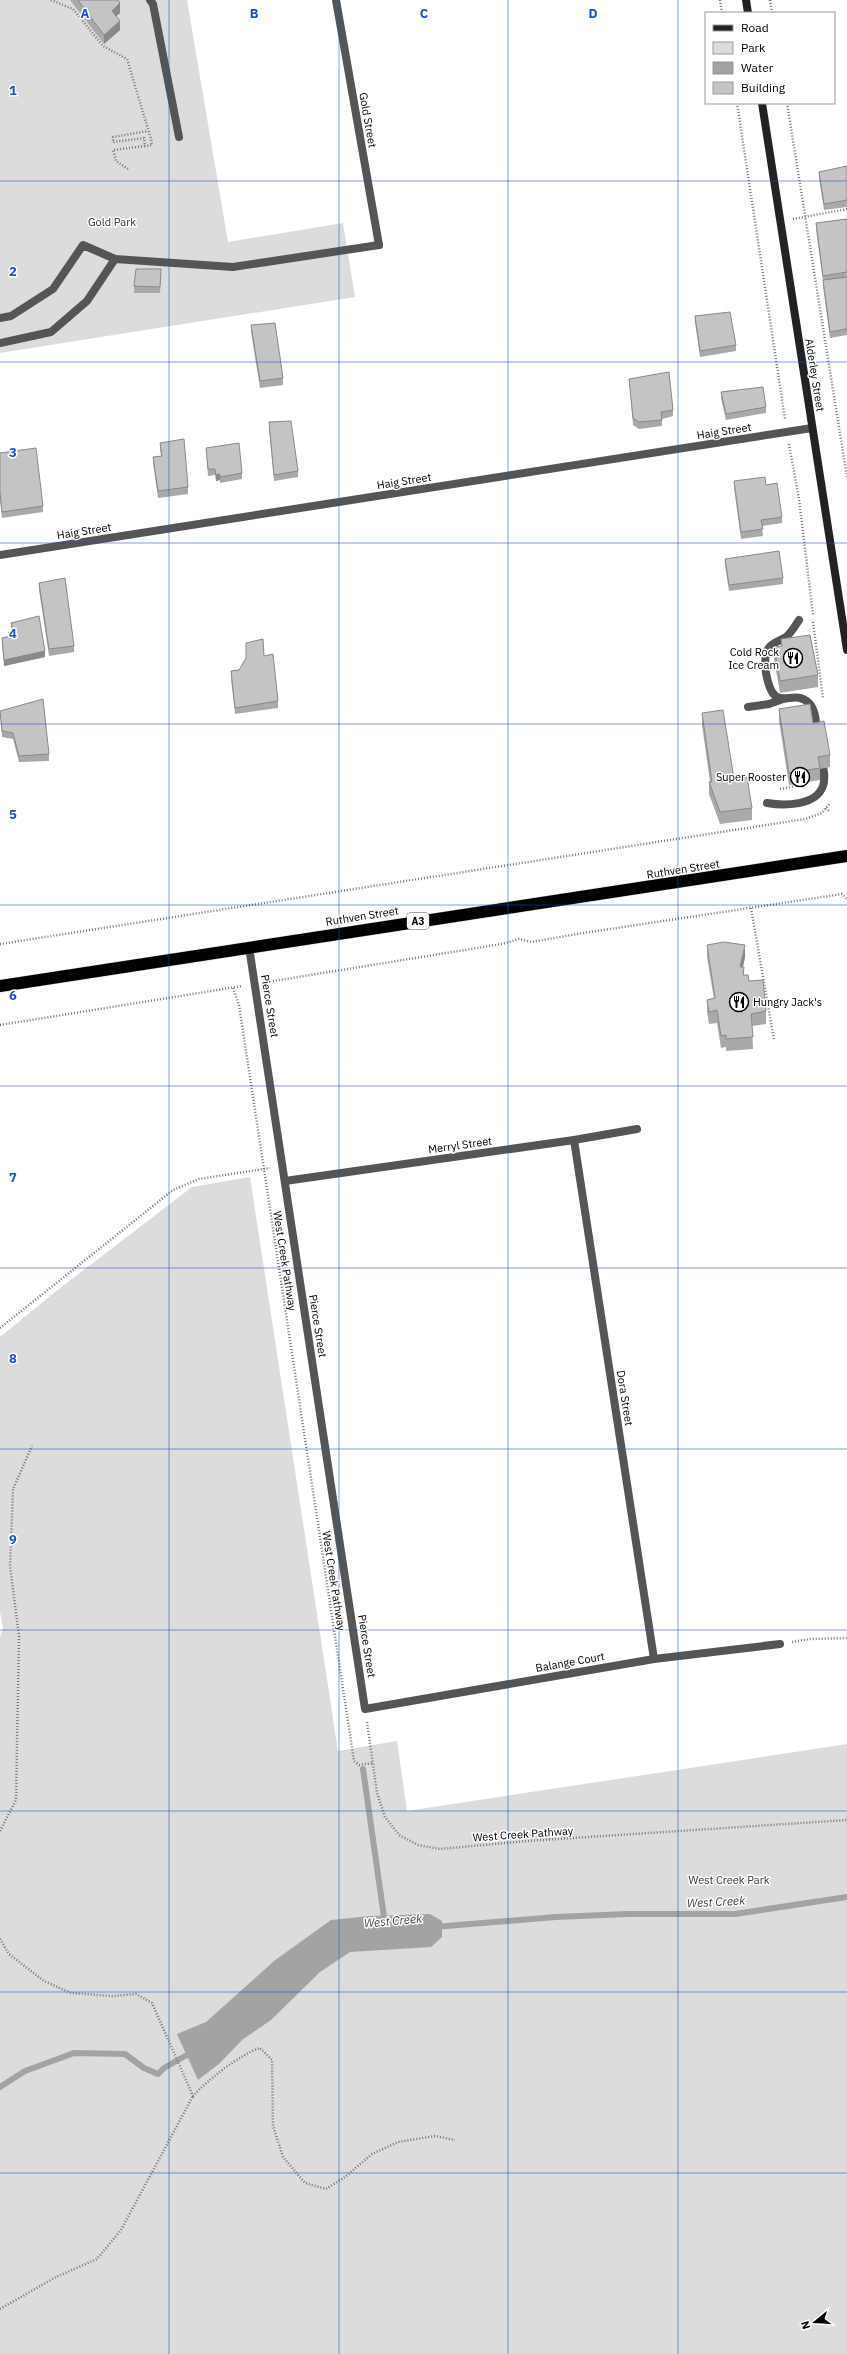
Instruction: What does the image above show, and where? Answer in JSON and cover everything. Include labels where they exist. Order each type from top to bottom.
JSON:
[{"type":"highway","name":"Ruthven Street","points":[[0,986],[847,856]]},
{"type":"street","points":[[150,0],[153,4],[179,137]]},
{"type":"street","name":"Gold Street","points":[[115,259],[233,267],[379,245],[336,0]]},
{"type":"street","points":[[746,0],[748,12]]},
{"type":"street","name":"Alderley Street","points":[[762,104],[847,650]]},
{"type":"street","points":[[0,318],[11,316],[53,289],[83,245],[115,259],[87,301],[51,332],[0,343]]},
{"type":"street","name":"Haig Street","points":[[0,556],[812,428]]},
{"type":"street","points":[[782,699],[774,695],[769,688],[765,667],[766,657],[768,649],[776,641],[786,637],[799,620]]},
{"type":"street","points":[[748,707],[769,704],[782,699],[801,699],[809,703],[815,718],[824,775],[824,784],[821,791],[815,797],[789,805],[767,803]]},
{"type":"street","name":"Pierce Street","points":[[249,947],[365,1709]]},
{"type":"street","name":"Merryl Street","points":[[285,1181],[574,1140],[637,1129]]},
{"type":"street","name":"Dora Street","points":[[574,1140],[654,1658]]},
{"type":"street","name":"Balange Court","points":[[365,1709],[654,1658],[780,1644]]},
{"type":"path","points":[[51,0],[73,8],[103,46],[127,59],[152,145],[113,150],[116,161],[128,169]]},
{"type":"path","points":[[720,0],[722,12]]},
{"type":"path","points":[[770,0],[772,12]]},
{"type":"path","points":[[736,104],[787,432]]},
{"type":"path","points":[[787,104],[847,477]]},
{"type":"path","points":[[145,146],[144,138],[113,142],[113,137],[148,132]]},
{"type":"path","points":[[780,221],[847,209]]},
{"type":"path","points":[[773,790],[795,786]]},
{"type":"path","points":[[0,944],[714,834],[805,819],[822,813],[826,808],[830,812]]},
{"type":"path","points":[[255,984],[502,944],[519,939],[532,942],[558,939],[842,894],[847,899]]},
{"type":"path","points":[[751,908],[774,1040]]},
{"type":"path","name":"West Creek Pathway","points":[[0,1025],[233,988],[239,1005],[355,1764],[372,1763],[377,1793],[385,1817],[399,1835],[418,1845],[440,1849],[527,1840],[847,1820]]},
{"type":"path","points":[[0,1328],[173,1190],[200,1179],[263,1169]]},
{"type":"path","points":[[0,1831],[16,1800],[19,1636],[10,1566],[13,1489],[32,1446]]},
{"type":"path","points":[[780,1644],[810,1639],[847,1638]]},
{"type":"path","points":[[365,1709],[372,1763]]},
{"type":"path","points":[[0,1939],[9,1954],[44,1981],[71,1993],[112,1996],[136,1994],[152,2003],[193,2096]]},
{"type":"path","points":[[0,2310],[56,2277],[98,2259],[121,2230],[193,2096],[204,2084],[247,2052],[260,2048],[272,2060],[273,2126],[283,2157],[305,2183],[326,2189],[345,2177],[372,2154],[398,2142],[435,2136],[455,2140]]},
{"type":"green space","name":"Gold Park","points":[[0,0],[187,0],[228,242],[343,223],[355,297],[0,353]]},
{"type":"green space","name":"West Creek Park","points":[[250,1177],[338,1751],[397,1741],[407,1811],[847,1744],[847,2354],[0,2354],[0,1637],[3,1628],[0,1612],[0,1337],[55,1292],[192,1187]]},
{"type":"water","points":[[430,1914],[442,1921],[442,1937],[431,1947],[350,1952],[320,1972],[271,2020],[242,2040],[220,2063],[198,2080],[177,2034],[206,2022],[274,1961],[331,1920],[370,1916]]},
{"type":"building","points":[[78,0],[118,0],[120,3],[112,11],[120,21],[104,35]]},
{"type":"building","points":[[847,166],[847,200],[824,204],[819,172]]},
{"type":"building","points":[[847,219],[847,272],[823,276],[816,223]]},
{"type":"building","points":[[136,269],[161,269],[160,287],[134,286]]},
{"type":"building","points":[[847,277],[847,329],[830,332],[823,280]]},
{"type":"building","points":[[730,312],[736,345],[700,351],[695,316]]},
{"type":"building","points":[[275,323],[283,378],[260,381],[251,325]]},
{"type":"building","points":[[669,372],[673,410],[661,412],[662,420],[639,422],[633,418],[629,379]]},
{"type":"building","points":[[763,387],[766,407],[726,414],[721,392]]},
{"type":"building","points":[[291,421],[298,471],[274,475],[269,422]]},
{"type":"building","points":[[184,439],[188,487],[158,491],[153,457],[162,456],[160,443]]},
{"type":"building","points":[[239,443],[242,473],[220,477],[220,474],[216,475],[215,469],[208,469],[206,448]]},
{"type":"building","points":[[36,448],[43,506],[2,512],[0,492],[0,453]]},
{"type":"building","points":[[765,477],[766,485],[777,483],[782,517],[761,520],[763,529],[741,532],[734,481]]},
{"type":"building","points":[[779,551],[783,578],[729,585],[725,559]]},
{"type":"building","points":[[65,578],[74,646],[49,649],[39,583]]},
{"type":"building","points":[[39,616],[45,651],[4,660],[2,638],[15,635],[11,623]]},
{"type":"building","points":[[810,635],[818,675],[780,681],[774,647],[782,646],[781,639]]},
{"type":"building","points":[[263,639],[264,656],[273,654],[278,701],[235,708],[231,671],[239,670],[246,658],[246,643]]},
{"type":"building","points":[[43,699],[49,754],[19,756],[13,733],[2,731],[0,711]]},
{"type":"building","points":[[810,704],[813,723],[824,721],[830,755],[818,757],[820,768],[789,773],[779,709]]},
{"type":"building","points":[[723,710],[734,779],[747,777],[752,808],[720,812],[709,782],[712,782],[702,713]]},
{"type":"building","name":"Hungry Jack's","points":[[724,942],[745,945],[740,967],[744,967],[743,975],[748,975],[749,981],[763,980],[766,1011],[751,1014],[753,1037],[726,1039],[726,1035],[721,1036],[717,1010],[709,1012],[707,1000],[715,998],[707,945]]},
{"type":"waterway","points":[[363,1769],[385,1924]]},
{"type":"waterway","name":"West Creek","points":[[434,1927],[556,1917],[627,1914],[735,1914],[847,1897]]},
{"type":"waterway","name":"West Creek","points":[[0,2087],[25,2071],[74,2053],[125,2054],[144,2068],[158,2074],[164,2068],[192,2052]]},
{"type":"place","name":"Cold Rock Ice Cream","points":[[793,658]]},
{"type":"place","name":"Super Rooster","points":[[800,777]]},
{"type":"place","name":"Hungry Jack's","points":[[739,1002]]}]
